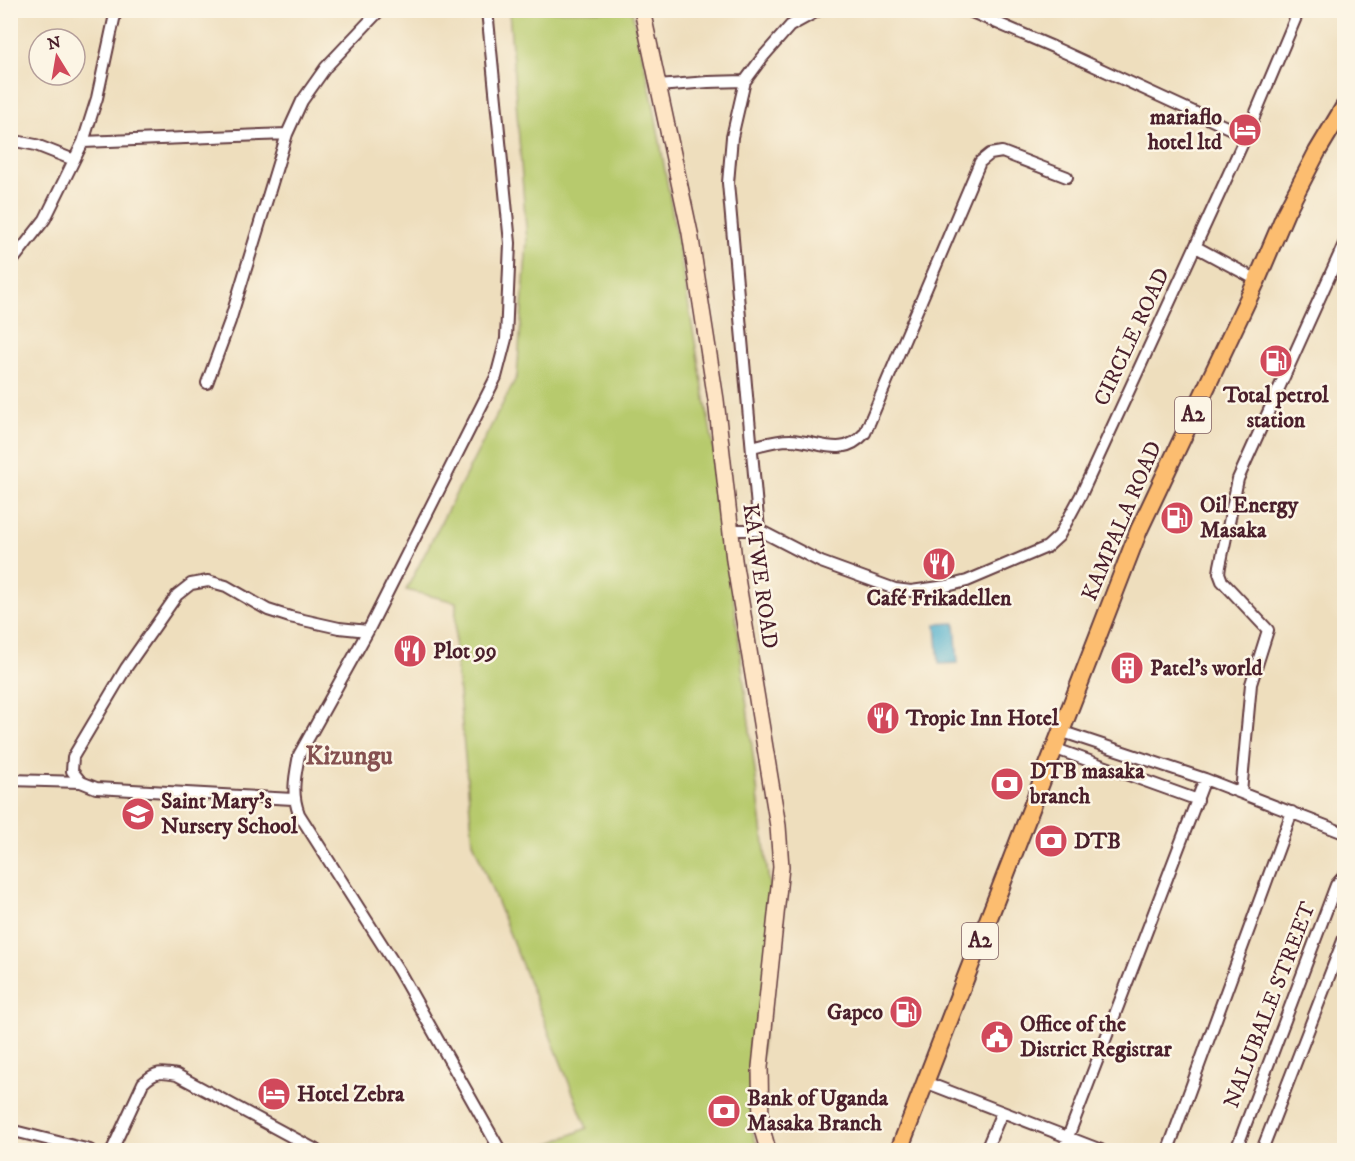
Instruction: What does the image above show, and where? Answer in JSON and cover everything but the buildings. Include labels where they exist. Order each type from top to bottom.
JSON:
[{"type":"main road","name":"KAMPALA ROAD","points":[[1060,731],[1139,530],[1257,280],[1286,212],[1317,152],[1344,107]]},
{"type":"main road","name":"A2","points":[[898,1150],[1056,748],[1060,731]]},
{"type":"street","points":[[10,264],[45,219],[83,142],[97,98],[116,10]]},
{"type":"street","points":[[207,383],[230,321],[288,134],[302,101],[326,67],[380,10]]},
{"type":"street","points":[[487,10],[510,243],[506,339],[496,377],[387,589],[368,631],[299,755],[294,777],[293,799],[299,814],[399,971],[500,1150]]},
{"type":"street","name":"KATWE ROAD","points":[[642,10],[690,233],[716,400],[730,530],[747,652],[778,826],[781,867],[760,1067],[761,1126],[768,1150]]},
{"type":"street","points":[[759,530],[728,183],[732,137],[745,81],[790,26],[819,10]]},
{"type":"street","points":[[967,10],[1246,136]]},
{"type":"street","name":"CIRCLE ROAD","points":[[730,530],[759,530],[821,562],[895,589],[911,591],[967,581],[1047,547],[1059,536],[1081,495],[1246,136],[1299,10]]},
{"type":"street","points":[[658,87],[745,81]]},
{"type":"street","points":[[83,142],[288,134]]},
{"type":"street","points":[[10,140],[36,145],[74,160]]},
{"type":"street","points":[[752,447],[786,440],[847,447],[856,443],[865,433],[980,162],[990,154],[1002,152],[1067,177]]},
{"type":"street","points":[[1241,793],[1251,684],[1268,630],[1222,581],[1219,573],[1220,566],[1238,479],[1344,244]]},
{"type":"street","points":[[1196,247],[1257,280]]},
{"type":"street","points":[[81,782],[72,771],[73,757],[126,668],[177,595],[191,584],[208,581],[226,586],[268,610],[290,617],[339,628],[368,631]]},
{"type":"street","points":[[1060,731],[1206,779],[1344,833]]},
{"type":"street","points":[[1056,748],[1198,800]]},
{"type":"street","points":[[1063,1150],[1206,779]]},
{"type":"street","points":[[10,780],[81,782],[96,788],[293,799]]},
{"type":"street","points":[[1168,1150],[1292,812]]},
{"type":"street","name":"NALUBALE STREET","points":[[1236,1150],[1336,885],[1344,876]]},
{"type":"street","name":"NALUBALE STREET","points":[[1262,1150],[1344,938]]},
{"type":"street","points":[[112,1150],[143,1083],[150,1076],[161,1072],[177,1075],[316,1150]]},
{"type":"street","points":[[925,1082],[1088,1148],[1101,1150]]},
{"type":"street","points":[[987,1150],[1002,1112]]},
{"type":"street","points":[[10,1130],[90,1150]]},
{"type":"green space","points":[[509,11],[632,11],[653,102],[718,473],[775,932],[752,1129],[758,1150],[535,1150],[587,1128],[473,842],[455,651],[456,602],[406,590],[517,376],[527,241]]},
{"type":"water","points":[[955,623],[958,663],[939,664],[936,624]]},
{"type":"place","name":"mariaflo hotel ltd","points":[[1245,130]]},
{"type":"place","name":"Total petrol station","points":[[1276,361]]},
{"type":"place","name":"Oil Energy Masaka","points":[[1177,518]]},
{"type":"place","name":"Café Frikadellen","points":[[939,564]]},
{"type":"place","name":"Plot 99","points":[[410,651]]},
{"type":"place","name":"Patel's world","points":[[1127,668]]},
{"type":"place","name":"Tropic Inn Hotel","points":[[883,718]]},
{"type":"place","name":"DTB masaka branch","points":[[1007,784]]},
{"type":"place","name":"Saint Mary's Nursery School","points":[[138,814]]},
{"type":"place","name":"DTB","points":[[1051,841]]},
{"type":"place","name":"Gapco","points":[[906,1012]]},
{"type":"place","name":"Office of the District Registrar","points":[[997,1037]]},
{"type":"place","name":"Hotel Zebra","points":[[274,1094]]},
{"type":"place","name":"Bank of Uganda Masaka Branch","points":[[724,1111]]},
{"type":"district","name":"Kizungu","points":[[349,756]]}]
